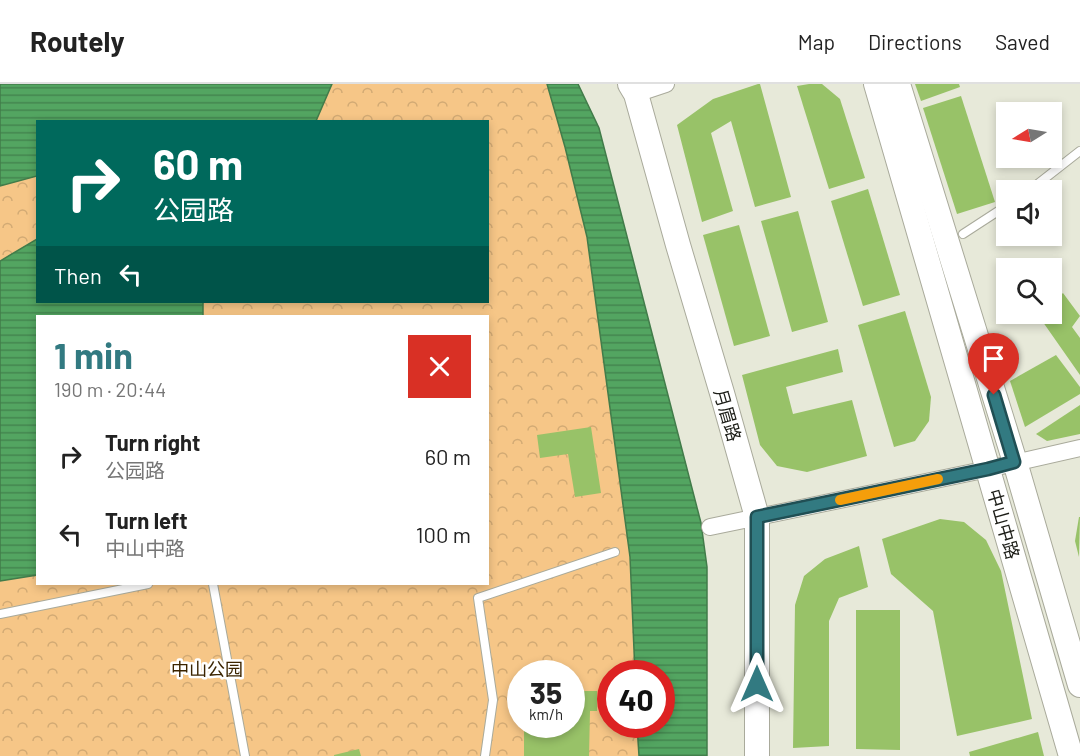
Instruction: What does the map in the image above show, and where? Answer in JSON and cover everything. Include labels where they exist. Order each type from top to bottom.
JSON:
[{"type":"main road","name":"中山中路","points":[[876,84],[1071,756]]},
{"type":"main road","name":"中山中路","points":[[898,84],[1079,678]]},
{"type":"main road","name":"月眉路","points":[[633,89],[757,517],[757,756]]},
{"type":"street","points":[[633,89],[666,84]]},
{"type":"street","points":[[710,527],[1080,448]]},
{"type":"lane","points":[[1043,180],[1080,151]]},
{"type":"lane","points":[[963,234],[996,213]]},
{"type":"lane","points":[[485,756],[493,700],[478,598],[615,552]]},
{"type":"lane","points":[[0,614],[143,585]]},
{"type":"lane","points":[[213,585],[245,756]]},
{"type":"green space","name":"中山公园","points":[[0,84],[547,84],[587,237],[630,557],[634,660],[597,660],[597,738],[638,738],[639,756],[0,756]]},
{"type":"shaded area","points":[[0,84],[332,84],[316,120],[36,120],[36,176],[0,186]]},
{"type":"shaded area","points":[[547,84],[578,84],[599,128],[701,523],[707,567],[707,756],[639,756],[638,738],[675,738],[675,660],[634,660],[630,557],[587,237]]},
{"type":"shaded area","points":[[36,240],[36,303],[203,303],[203,315],[36,315],[36,575],[0,581],[0,261]]},
{"type":"building","points":[[760,84],[791,197],[755,207],[731,121],[711,133],[733,211],[702,222],[677,125],[713,99]]},
{"type":"building","points":[[822,84],[840,99],[865,178],[829,189],[797,86]]},
{"type":"building","points":[[915,84],[959,84],[960,87],[921,101]]},
{"type":"building","points":[[961,96],[995,202],[957,214],[923,108]]},
{"type":"building","points":[[868,189],[900,295],[863,306],[831,201]]},
{"type":"building","points":[[798,211],[828,322],[792,332],[761,221]]},
{"type":"building","points":[[739,225],[770,336],[734,346],[703,235]]},
{"type":"building","points":[[1062,294],[1080,316],[1072,327],[1080,338],[1080,375],[1044,324],[1062,324]]},
{"type":"building","points":[[905,311],[931,397],[929,421],[915,441],[894,447],[858,325]]},
{"type":"building","points":[[838,349],[843,372],[786,387],[793,414],[852,400],[867,456],[807,472],[777,466],[760,445],[742,375]]},
{"type":"building","points":[[1056,355],[1080,387],[1080,394],[1025,427],[1010,381]]},
{"type":"building","points":[[1080,405],[1080,434],[1047,441],[1036,434]]},
{"type":"building","points":[[591,427],[601,493],[575,497],[568,454],[540,458],[537,435]]},
{"type":"building","points":[[1080,517],[1079,557],[1075,541]]},
{"type":"building","points":[[940,519],[964,522],[986,540],[1001,571],[1032,719],[957,736],[933,611],[891,574],[882,539]]},
{"type":"building","points":[[859,546],[868,587],[839,598],[829,621],[829,746],[793,748],[795,605],[804,576],[825,559]]},
{"type":"building","points":[[856,610],[900,610],[900,750],[856,749]]},
{"type":"building","points":[[585,691],[597,691],[597,711],[590,711],[589,756],[524,756],[524,738],[585,738]]},
{"type":"building","points":[[1038,732],[1044,756],[970,756],[969,752]]},
{"type":"building","points":[[359,749],[361,756],[334,756],[334,755]]},
{"type":"slow traffic","points":[[840,500],[938,479]]},
{"type":"route","points":[[757,684],[757,517],[1014,462],[994,395]]}]
